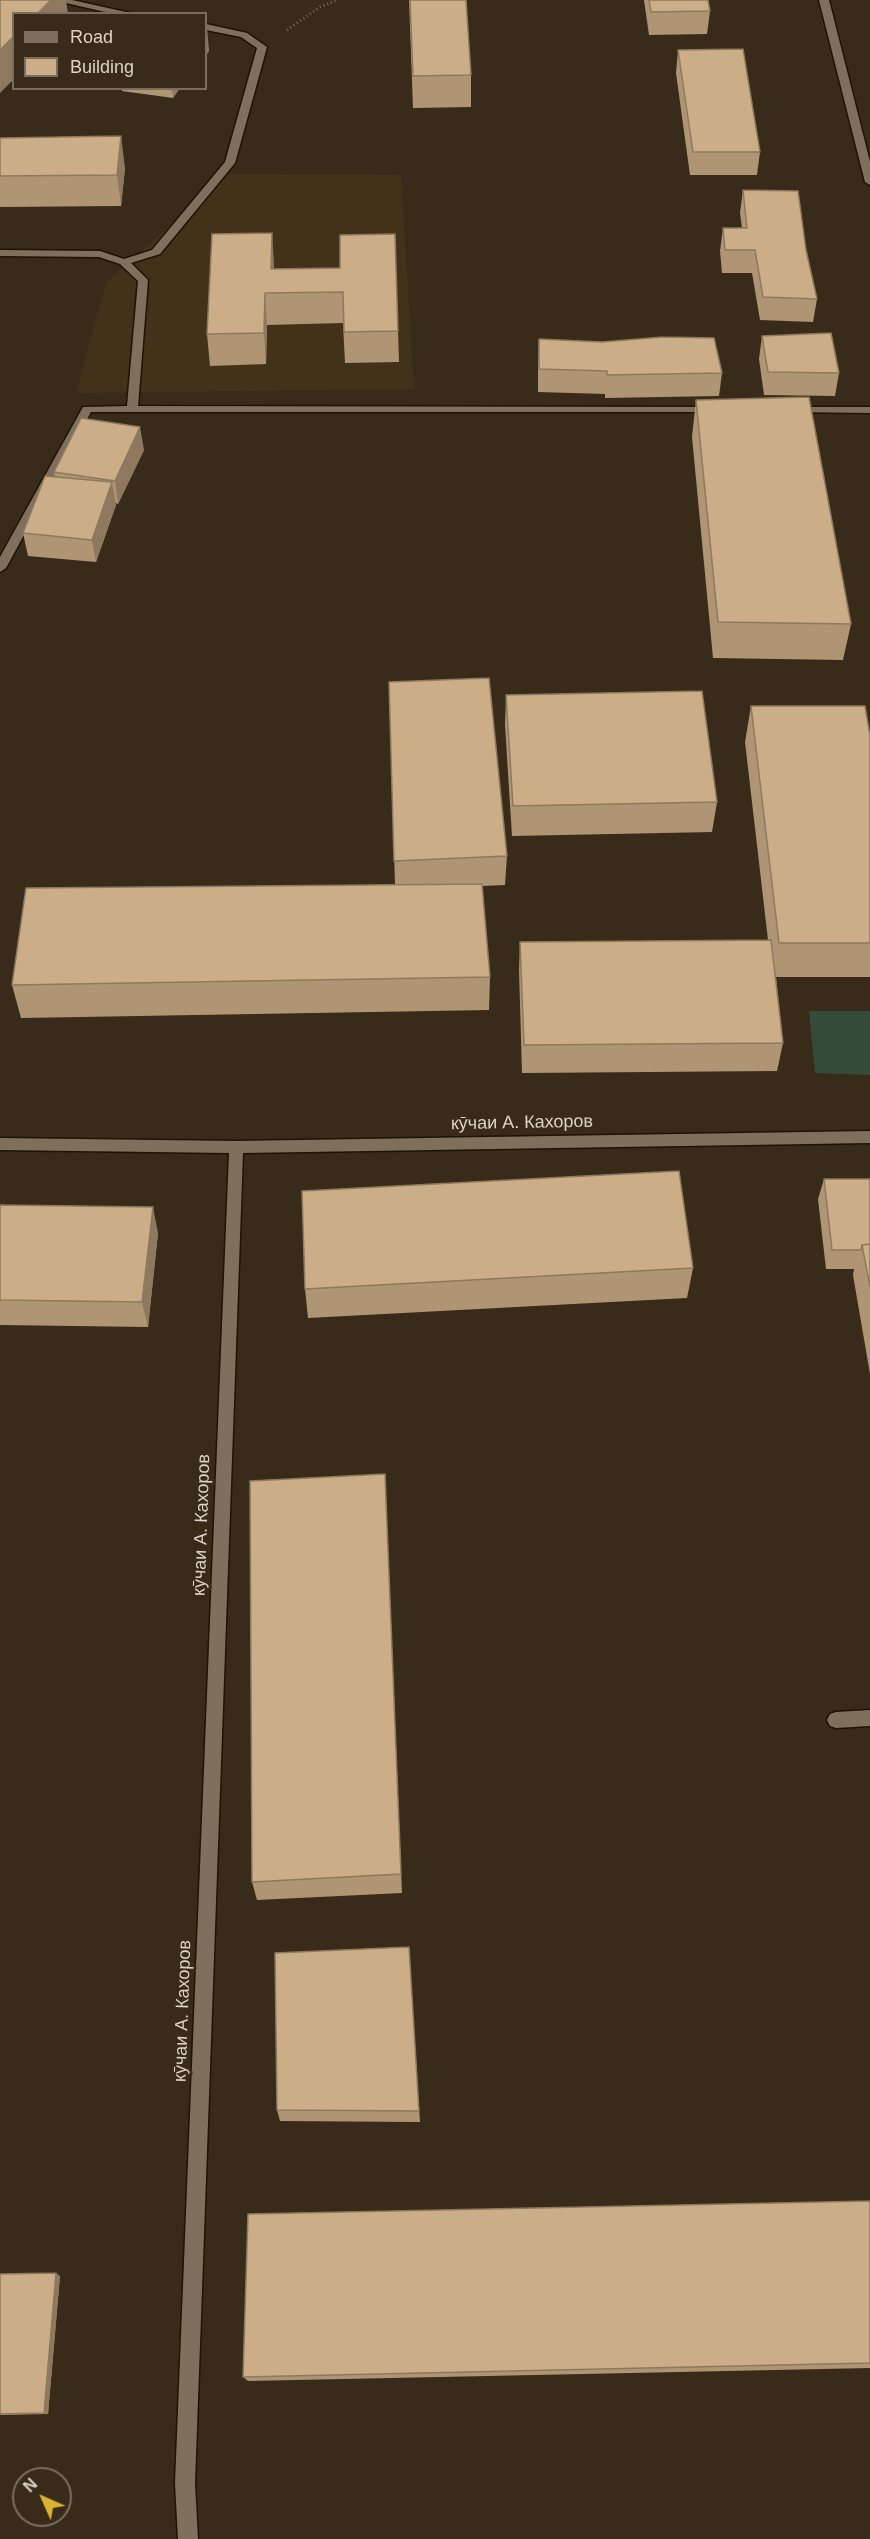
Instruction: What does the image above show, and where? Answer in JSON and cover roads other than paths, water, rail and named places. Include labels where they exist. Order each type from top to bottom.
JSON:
[{"type":"street","points":[[58,0],[121,12]]},
{"type":"street","points":[[824,0],[870,182]]},
{"type":"street","points":[[124,262],[156,252],[230,163],[262,47],[244,34],[207,27]]},
{"type":"street","points":[[0,253],[100,254],[124,262],[143,280],[132,409]]},
{"type":"street","points":[[0,568],[87,409],[726,410]]},
{"type":"street","points":[[786,410],[870,410]]},
{"type":"street","name":"кӯчаи А. Кахоров","points":[[188,2539],[185,2483],[236,1146],[870,1137]]},
{"type":"street","points":[[0,1144],[236,1146]]},
{"type":"street","points":[[836,1720],[870,1718]]}]
